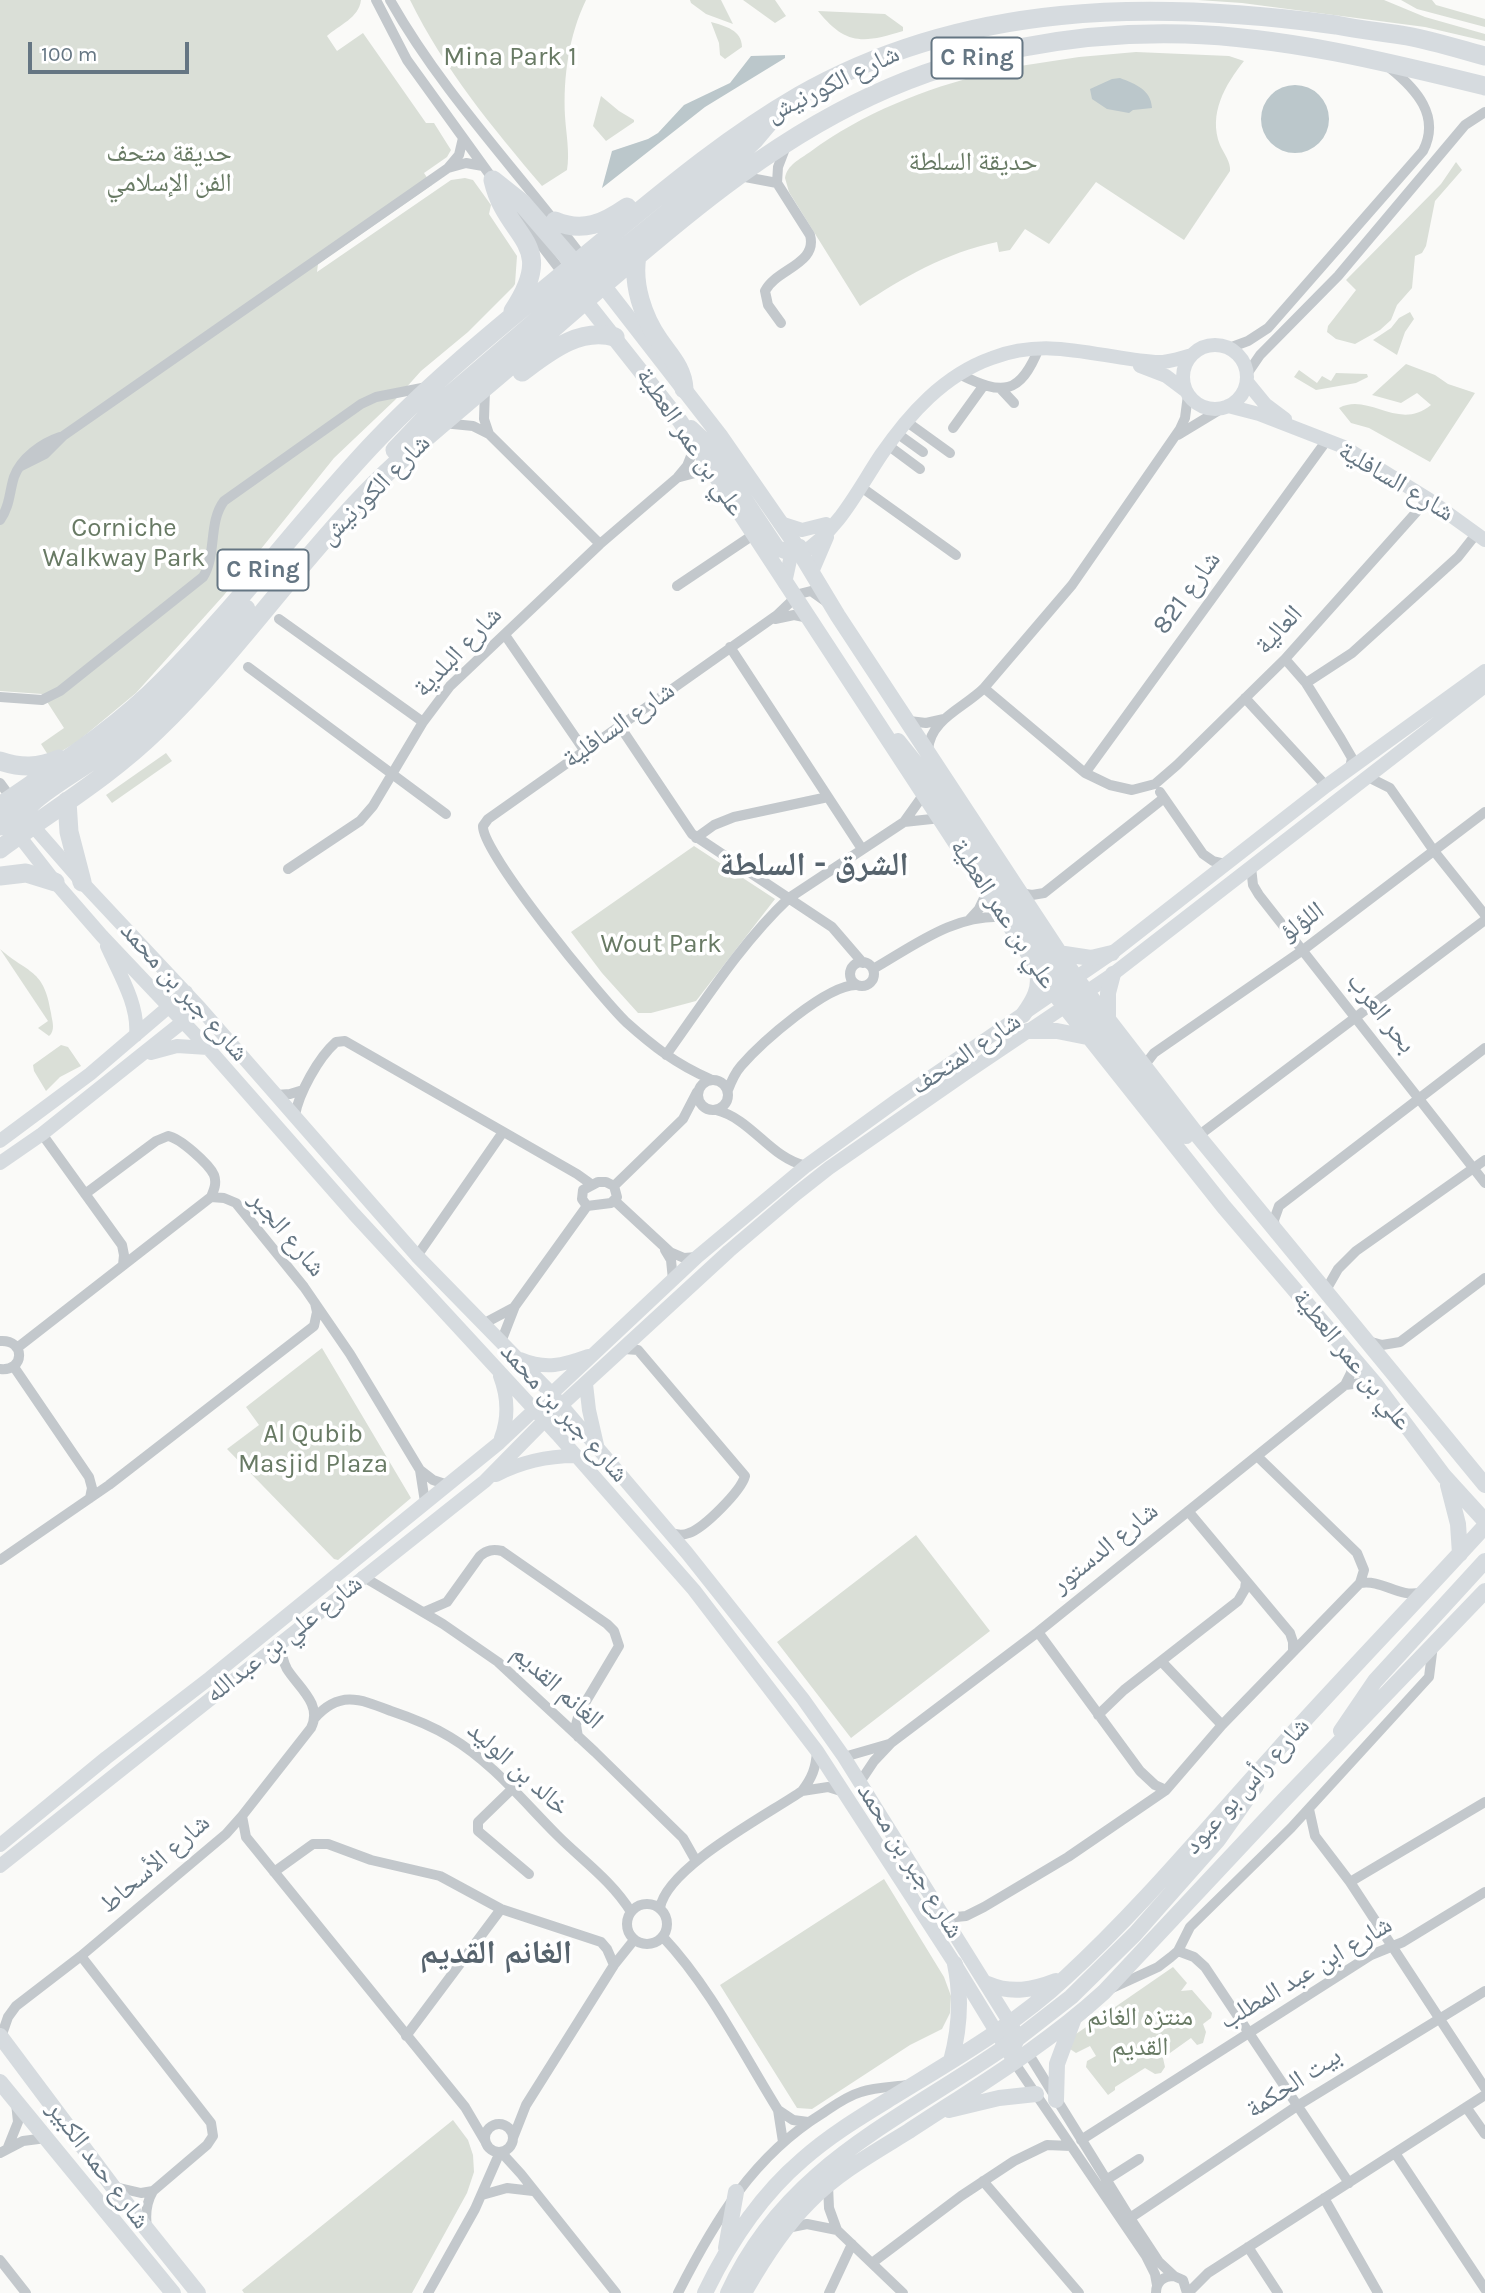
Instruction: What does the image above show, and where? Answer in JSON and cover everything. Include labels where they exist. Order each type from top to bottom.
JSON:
[{"type":"highway","name":"شارع الكورنيش","points":[[10,813],[67,801],[125,758],[184,704],[348,512],[403,457],[490,383],[657,196],[721,146],[777,110],[843,74],[919,43],[971,27],[1011,18],[1079,9],[1224,9],[1305,18],[1412,37],[1485,55]]},
{"type":"highway","name":"شارع الكورنيش","points":[[0,849],[10,813],[161,684],[379,438],[433,386],[503,327],[583,278],[637,256],[787,143],[869,97],[911,79],[983,57],[1045,44],[1120,36],[1184,34],[1285,45],[1384,63],[1485,86]]},
{"type":"highway","points":[[348,512],[374,475],[418,425],[583,278],[737,156],[755,139],[777,110]]},
{"type":"highway","points":[[488,173],[522,203],[583,278]]},
{"type":"highway","points":[[488,173],[499,200],[527,244],[533,264],[528,286],[503,327]]},
{"type":"highway","points":[[555,221],[575,227],[596,225],[636,202],[657,196]]},
{"type":"highway","points":[[637,256],[635,281],[646,314],[658,338],[681,370],[684,389]]},
{"type":"highway","points":[[490,383],[515,376],[566,343],[590,335],[615,337]]},
{"type":"highway","points":[[10,813],[32,802],[128,732],[186,677],[230,628],[271,576],[288,540]]},
{"type":"highway","points":[[0,761],[17,766],[46,765],[85,747]]},
{"type":"highway","points":[[67,801],[69,832],[82,882]]},
{"type":"highway","points":[[0,876],[26,873],[55,882]]},
{"type":"main road","name":"علي بن عمر العطية","points":[[583,278],[615,337],[680,421],[1032,960],[1064,986],[1075,1001],[1087,1037],[1224,1207],[1376,1385],[1444,1476],[1485,1524]]},
{"type":"main road","name":"علي بن عمر العطية","points":[[583,278],[684,389],[722,437],[1020,892],[1058,953],[1064,986]]},
{"type":"main road","points":[[680,421],[696,431],[708,444],[777,548],[797,552]]},
{"type":"main road","points":[[880,728],[908,750],[938,791],[1064,986],[1061,994],[1075,1001],[1189,1139],[1219,1162]]},
{"type":"main road","points":[[1058,953],[1091,958],[1112,953]]},
{"type":"main road","points":[[1023,1015],[1035,997],[1038,985],[1038,974],[1032,960]]},
{"type":"main road","points":[[1108,1020],[1108,993],[1113,974]]},
{"type":"main road","name":"علي بن عمر العطية","points":[[1075,1001],[1108,1020],[1219,1162],[1485,1485]]},
{"type":"main road","points":[[1028,1031],[1057,1031],[1087,1037]]},
{"type":"main road","points":[[1464,1461],[1485,1464]]},
{"type":"main road","points":[[1444,1476],[1455,1507],[1460,1554]]},
{"type":"main road","name":"شارع رأس بو عبود","points":[[724,2256],[759,2206],[805,2157],[846,2127],[996,2032],[1015,2030],[1172,1868],[1428,1590],[1485,1524]]},
{"type":"main road","points":[[1321,1762],[1375,1681],[1485,1561]]},
{"type":"main road","name":"شارع رأس بو عبود","points":[[744,2293],[787,2228],[810,2200],[1021,2058],[1104,1992],[1485,1591]]},
{"type":"main road","points":[[1465,1612],[1485,1602]]},
{"type":"main road","points":[[728,2293],[746,2259],[765,2232],[794,2196],[820,2171],[858,2141],[1005,2048],[1013,2038],[1015,2030],[1081,1988],[1135,1934],[1218,1840],[1244,1805],[1277,1751]]},
{"type":"main road","points":[[951,2061],[958,2037],[960,2013],[955,1964]]},
{"type":"main road","points":[[988,1984],[1021,1990],[1065,1978]]},
{"type":"main road","points":[[1056,2100],[1057,2064],[1074,2018]]},
{"type":"main road","points":[[1015,2030],[1012,2048],[1021,2058]]},
{"type":"main road","name":"شارع حمد الكبير","points":[[1,2037],[113,2187],[198,2293]]},
{"type":"main road","name":"شارع حمد الكبير","points":[[0,2082],[173,2293]]},
{"type":"main road","points":[[934,2115],[999,2098],[1036,2094]]},
{"type":"main road","points":[[705,2293],[724,2256],[736,2192]]},
{"type":"street","points":[[376,0],[407,60],[488,173]]},
{"type":"street","points":[[390,0],[422,52],[486,138],[555,221],[583,278]]},
{"type":"street","points":[[1229,348],[1248,341],[1268,328],[1423,151],[1430,132],[1427,109],[1417,94],[1384,63]]},
{"type":"street","points":[[1173,438],[1241,396],[1247,378],[1260,355],[1338,276],[1465,125],[1485,112]]},
{"type":"street","points":[[0,520],[7,509],[15,473],[42,445],[63,436],[449,168],[459,155],[463,138]]},
{"type":"street","points":[[471,148],[486,138]]},
{"type":"street","name":"شارع الكورنيش","points":[[777,183],[778,167],[787,143]]},
{"type":"street","points":[[449,168],[466,163],[488,173]]},
{"type":"street","points":[[740,176],[777,183],[812,242],[808,254],[772,280],[765,291],[768,305],[781,323]]},
{"type":"street","points":[[785,583],[787,568],[797,552],[828,527],[861,487],[907,422],[934,393],[959,374],[992,358],[1040,348],[1157,362],[1192,355],[1206,346],[1222,345],[1240,356],[1247,378]]},
{"type":"street","points":[[959,374],[984,385],[1009,387],[1025,377],[1040,348]]},
{"type":"street","points":[[1105,354],[1166,376],[1203,407],[1224,408]]},
{"type":"street","points":[[928,750],[932,732],[944,719],[984,688],[1072,585],[1173,438],[1185,418],[1187,393],[1183,374],[1192,355]]},
{"type":"street","name":"شارع السافلية","points":[[1247,378],[1265,404],[1303,432]]},
{"type":"street","points":[[489,434],[484,419],[490,383]]},
{"type":"street","points":[[953,428],[984,385]]},
{"type":"street","name":"شارع الكورنيش","points":[[0,697],[35,700],[55,695],[198,583],[209,565],[218,512],[224,501],[361,404],[376,397],[433,386]]},
{"type":"street","points":[[1000,388],[1014,402]]},
{"type":"street","name":"شارع السافلية","points":[[1224,408],[1246,409],[1328,440],[1428,499],[1481,536]]},
{"type":"street","points":[[907,422],[950,453]]},
{"type":"street","points":[[443,423],[473,426],[489,434],[600,544]]},
{"type":"street","points":[[893,440],[923,452]]},
{"type":"street","points":[[893,440],[920,469]]},
{"type":"street","name":"شارع 821","points":[[1085,773],[1328,440]]},
{"type":"street","name":"شارع البلدية","points":[[288,869],[360,821],[373,806],[423,722],[450,686],[600,544],[677,478],[687,466],[695,446]]},
{"type":"street","points":[[677,478],[692,473],[714,474]]},
{"type":"street","points":[[861,487],[956,555]]},
{"type":"street","name":"العالية","points":[[1155,784],[1285,659],[1428,499]]},
{"type":"street","points":[[780,523],[802,530],[828,527]]},
{"type":"street","points":[[812,572],[828,527]]},
{"type":"street","points":[[677,586],[753,535]]},
{"type":"street","points":[[1306,683],[1352,653],[1481,536]]},
{"type":"street","points":[[794,597],[805,591],[817,593],[838,616]]},
{"type":"street","name":"شارع السافلية","points":[[666,1055],[625,1021],[593,988],[509,876],[484,837],[483,826],[488,819],[584,750],[769,621],[789,606],[794,597]]},
{"type":"street","name":"شارع السافلية","points":[[769,621],[794,615],[809,618]]},
{"type":"street","points":[[279,619],[423,722]]},
{"type":"street","points":[[505,635],[584,750]]},
{"type":"street","points":[[730,647],[862,849]]},
{"type":"street","points":[[1285,659],[1306,683],[1349,752],[1352,758],[1350,768]]},
{"type":"street","points":[[248,667],[446,814]]},
{"type":"street","name":"شارع المتحف","points":[[533,1409],[597,1353],[697,1257],[806,1166],[900,1098],[1112,953],[1326,786],[1485,671]]},
{"type":"street","name":"شارع المتحف","points":[[562,1406],[729,1251],[804,1187],[1113,974],[1485,686]]},
{"type":"street","points":[[984,688],[1085,773],[1132,790],[1155,784],[1203,854],[1213,861],[1226,864]]},
{"type":"street","points":[[1245,698],[1326,786]]},
{"type":"street","points":[[909,721],[926,723],[944,719]]},
{"type":"street","points":[[619,725],[696,838],[832,927],[851,949],[860,968],[874,977],[869,984],[840,987]]},
{"type":"street","points":[[1198,1136],[1485,918],[1390,788],[1368,777]]},
{"type":"street","points":[[738,1118],[721,1082],[685,1069],[666,1055],[773,913],[789,898],[904,822],[924,794]]},
{"type":"street","points":[[696,838],[721,821],[828,797]]},
{"type":"street","points":[[1020,892],[1032,895],[1044,893],[1164,798]]},
{"type":"street","name":"اللؤلؤ","points":[[1144,1066],[1154,1053],[1303,950],[1485,812]]},
{"type":"street","name":"شارع جبر بن محمد","points":[[10,813],[55,882],[102,936],[208,1048],[694,1590],[817,1751],[955,1964],[1005,2048],[1021,2058]]},
{"type":"street","name":"شارع جبر بن محمد","points":[[10,813],[82,882],[186,992],[417,1255],[551,1393],[667,1531],[803,1699],[844,1757],[1015,2030]]},
{"type":"street","points":[[904,822],[941,818]]},
{"type":"street","name":"بحر العرب","points":[[1251,867],[1251,878],[1256,891],[1485,1183]]},
{"type":"street","points":[[968,921],[979,909],[988,890]]},
{"type":"street","points":[[614,1186],[683,1119],[700,1085],[740,1067],[787,1023],[840,987],[860,968],[938,930],[990,916],[1006,917]]},
{"type":"street","points":[[102,936],[132,1005],[137,1026],[136,1035]]},
{"type":"street","points":[[857,985],[860,968]]},
{"type":"street","points":[[0,1141],[85,1078],[186,992]]},
{"type":"street","points":[[0,1163],[42,1134],[200,1008]]},
{"type":"street","points":[[295,1115],[303,1090],[329,1049],[336,1042],[350,1043],[591,1184]]},
{"type":"street","points":[[140,1057],[156,1050],[177,1046],[208,1048]]},
{"type":"street","points":[[1275,1229],[1274,1220],[1279,1206],[1485,1048]]},
{"type":"street","points":[[683,1119],[725,1104],[740,1067]]},
{"type":"street","points":[[685,1069],[698,1091],[700,1103],[738,1118],[784,1157],[806,1166]]},
{"type":"street","points":[[276,1095],[303,1090]]},
{"type":"street","points":[[417,1255],[503,1132]]},
{"type":"street","points":[[42,1134],[122,1245],[130,1251],[141,1252]]},
{"type":"street","name":"شارع الجبر","points":[[85,1194],[156,1141],[168,1136],[181,1141],[212,1171],[215,1185],[211,1197],[236,1203],[335,1332],[420,1470],[425,1502]]},
{"type":"street","points":[[784,1157],[790,1179]]},
{"type":"street","points":[[1325,1290],[1338,1269],[1356,1251],[1485,1160]]},
{"type":"street","points":[[587,1206],[582,1195],[586,1187],[602,1182],[614,1186],[617,1193],[615,1201]]},
{"type":"street","points":[[17,1348],[211,1197]]},
{"type":"street","points":[[501,1342],[515,1306],[587,1206],[615,1201]]},
{"type":"street","points":[[615,1201],[664,1247],[680,1257],[697,1257]]},
{"type":"street","points":[[122,1245],[123,1265]]},
{"type":"street","points":[[664,1247],[671,1260],[673,1280]]},
{"type":"street","points":[[1366,1340],[1382,1345],[1400,1342],[1485,1278]]},
{"type":"street","points":[[0,1560],[109,1485],[314,1326],[317,1317],[315,1303]]},
{"type":"street","points":[[483,1324],[515,1306]]},
{"type":"street","points":[[314,1326],[335,1332]]},
{"type":"street","points":[[0,1341],[10,1341],[17,1348],[19,1358],[14,1367],[0,1370]]},
{"type":"street","points":[[624,1349],[638,1350],[745,1476],[740,1487],[697,1530],[682,1535],[667,1531]]},
{"type":"street","points":[[516,1357],[538,1366],[556,1366],[597,1353]]},
{"type":"street","points":[[1345,1385],[1351,1373],[1352,1359]]},
{"type":"street","points":[[14,1367],[89,1477],[92,1488],[90,1498]]},
{"type":"street","points":[[497,1370],[505,1388],[507,1409],[499,1443]]},
{"type":"street","points":[[586,1384],[592,1427],[600,1453]]},
{"type":"street","points":[[1345,1385],[1376,1385]]},
{"type":"street","name":"شارع الدستور","points":[[860,1782],[874,1761],[891,1743],[1038,1632],[1345,1385]]},
{"type":"street","name":"شارع علي بن عبدالله","points":[[0,1866],[280,1641],[485,1481],[562,1406]]},
{"type":"street","name":"شارع علي بن عبدالله","points":[[0,1845],[448,1485],[499,1443],[533,1409]]},
{"type":"street","points":[[485,1481],[525,1463],[575,1456]]},
{"type":"street","points":[[946,1917],[966,1916],[984,1907],[1068,1857],[1166,1790],[1222,1725],[1360,1583],[1364,1570],[1357,1553],[1257,1456]]},
{"type":"street","points":[[420,1470],[433,1480],[448,1485]]},
{"type":"street","points":[[89,1477],[98,1483],[109,1485]]},
{"type":"street","points":[[1188,1511],[1290,1633],[1293,1652]]},
{"type":"street","points":[[445,1625],[447,1602],[480,1556],[496,1549],[600,1618],[614,1631],[618,1650],[579,1713],[576,1725],[578,1737]]},
{"type":"street","name":"الغانم القديم","points":[[362,1576],[445,1625],[498,1662],[683,1838],[696,1861]]},
{"type":"street","points":[[1097,1714],[1238,1601],[1246,1581]]},
{"type":"street","points":[[1360,1583],[1376,1583],[1402,1594],[1413,1595],[1428,1590]]},
{"type":"street","points":[[424,1612],[447,1602]]},
{"type":"street","points":[[1038,1632],[1140,1771],[1155,1785],[1166,1790]]},
{"type":"street","points":[[280,1641],[284,1663],[313,1705],[314,1719]]},
{"type":"street","name":"شارع رأس بو عبود","points":[[1104,1992],[1158,1967],[1178,1951],[1190,1927],[1291,1828],[1429,1677],[1433,1645]]},
{"type":"street","points":[[1161,1661],[1222,1725]]},
{"type":"street","name":"خالد بن الوليد","points":[[314,1719],[324,1707],[342,1700],[356,1699],[416,1720],[451,1738],[513,1788],[558,1836],[615,1889],[631,1912]]},
{"type":"street","points":[[559,1719],[570,1718],[579,1713]]},
{"type":"street","name":"شارع الأسحاط","points":[[1,2037],[13,2010],[82,1956],[226,1834],[311,1728],[314,1719]]},
{"type":"street","name":"شارع الدستور","points":[[844,1757],[891,1743]]},
{"type":"street","points":[[802,1791],[816,1768],[817,1751]]},
{"type":"street","points":[[660,1908],[645,1904],[631,1912],[627,1927],[634,1940],[649,1945],[663,1937],[667,1922],[660,1908],[662,1899],[678,1877],[696,1861],[802,1791],[828,1787],[845,1792]]},
{"type":"street","points":[[513,1788],[477,1826],[478,1831],[529,1874]]},
{"type":"street","points":[[1350,1882],[1485,1802]]},
{"type":"street","points":[[1309,1809],[1315,1836]]},
{"type":"street","points":[[242,1816],[246,1837],[465,2107],[491,2149],[500,2152],[521,2174],[616,2293]]},
{"type":"street","points":[[1291,1828],[1304,1830],[1315,1836],[1350,1882],[1485,2088]]},
{"type":"street","points":[[226,1834],[236,1833],[246,1837]]},
{"type":"street","points":[[274,1872],[313,1844],[328,1844],[371,1860],[440,1876],[501,1909],[601,1942],[614,1965]]},
{"type":"street","name":"شارع ابن عبد المطلب","points":[[1076,2143],[1371,1955],[1403,1942],[1485,1892]]},
{"type":"street","points":[[406,2036],[501,1909]]},
{"type":"street","points":[[663,1937],[704,1989],[778,2110],[783,2143]]},
{"type":"street","points":[[428,2293],[482,2195],[500,2152],[507,2149],[513,2139],[526,2105],[614,1965],[634,1940]]},
{"type":"street","points":[[1178,1951],[1199,1961],[1349,2183]]},
{"type":"street","points":[[82,1956],[211,2123],[213,2136],[207,2145],[153,2191],[146,2207],[148,2232]]},
{"type":"street","name":"بيت الحكمة","points":[[1130,2218],[1297,2106],[1485,1991]]},
{"type":"street","points":[[1021,2058],[1036,2094],[1106,2180],[1159,2262],[1185,2284],[1187,2293]]},
{"type":"street","points":[[1021,2058],[1056,2100],[1076,2143],[1146,2256],[1155,2274],[1156,2290]]},
{"type":"street","points":[[677,2293],[696,2256],[736,2192],[783,2143],[808,2122],[857,2093],[913,2085]]},
{"type":"street","points":[[1187,2293],[1208,2273],[1485,2095]]},
{"type":"street","points":[[4,2150],[18,2122],[16,2102]]},
{"type":"street","points":[[486,2182],[487,2130],[526,2105]]},
{"type":"street","points":[[465,2107],[476,2116],[509,2128],[521,2174]]},
{"type":"street","points":[[1466,2107],[1485,2134]]},
{"type":"street","points":[[778,2110],[793,2120],[808,2122]]},
{"type":"street","points":[[1047,2145],[1053,2132],[1054,2119]]},
{"type":"street","points":[[4,2150],[23,2141],[46,2138]]},
{"type":"street","points":[[872,2263],[983,2181],[1030,2152],[1047,2145],[1076,2143]]},
{"type":"street","points":[[1395,2153],[1485,2289]]},
{"type":"street","points":[[1106,2180],[1139,2160]]},
{"type":"street","points":[[983,2181],[1079,2293]]},
{"type":"street","points":[[828,2186],[828,2208],[837,2230],[903,2293]]},
{"type":"street","points":[[113,2187],[141,2193],[153,2191]]},
{"type":"street","points":[[482,2195],[507,2188],[533,2191]]},
{"type":"street","points":[[1324,2198],[1378,2293]]},
{"type":"street","points":[[787,2228],[807,2224],[837,2230]]},
{"type":"street","points":[[829,2293],[852,2244]]},
{"type":"street","points":[[1248,2247],[1278,2293]]},
{"type":"street","points":[[0,2260],[26,2293]]},
{"type":"street","points":[[156,2272],[157,2293]]},
{"type":"street","points":[[1156,2290],[1162,2279],[1208,2273]]},
{"type":"green space","points":[[0,0],[361,0],[357,12],[327,36],[337,51],[363,33],[426,123],[434,123],[451,150],[447,157],[424,173],[432,185],[318,264],[317,272],[451,180],[465,178],[473,180],[491,205],[489,214],[517,256],[513,287],[468,332],[421,371],[395,400],[334,458],[224,595],[136,693],[77,742],[50,758],[41,744],[64,728],[42,694],[0,691]]},
{"type":"green space","name":"Mina Park 1","points":[[410,0],[586,0],[575,27],[566,71],[567,170],[542,186],[454,74]]},
{"type":"green space","points":[[690,0],[721,0],[733,24],[706,14]]},
{"type":"green space","points":[[743,0],[775,0],[786,16],[775,23]]},
{"type":"green space","points":[[1198,0],[1384,0],[1425,17],[1485,34],[1485,41],[1425,27],[1242,3]]},
{"type":"green space","points":[[1401,0],[1432,0],[1436,5],[1485,19],[1485,27],[1417,9]]},
{"type":"green space","points":[[818,11],[885,14],[903,27],[903,31],[877,38],[856,39],[838,31]]},
{"type":"green space","points":[[711,22],[736,33],[742,47],[725,59],[720,55],[719,43]]},
{"type":"green space","name":"حديقة السلطة","points":[[1136,52],[1229,56],[1244,61],[1225,90],[1217,111],[1217,133],[1230,171],[1184,240],[1096,182],[1049,244],[1025,229],[1010,250],[999,252],[997,242],[942,259],[860,306],[789,192],[785,178],[794,163],[851,125],[895,104],[941,87],[988,73],[989,78],[1007,74],[1007,68]]},
{"type":"green space","points":[[601,96],[634,120],[606,141],[593,126]]},
{"type":"green space","points":[[1456,162],[1462,170],[1435,201],[1426,246],[1422,253],[1415,256],[1412,288],[1397,305],[1391,320],[1380,330],[1355,344],[1336,339],[1327,332],[1328,326],[1356,290],[1346,280],[1441,184]]},
{"type":"green space","points":[[1410,312],[1414,319],[1405,332],[1397,355],[1373,340],[1391,328],[1399,318]]},
{"type":"green space","points":[[1406,364],[1435,375],[1448,384],[1475,393],[1430,462],[1369,428],[1351,423],[1339,408],[1350,404],[1361,405],[1407,415],[1431,405],[1417,393],[1401,403],[1372,395]]},
{"type":"green space","points":[[1299,370],[1317,383],[1322,376],[1331,381],[1336,373],[1367,374],[1368,377],[1356,383],[1316,390],[1294,377]]},
{"type":"green space","points":[[166,753],[172,761],[112,803],[106,795]]},
{"type":"green space","name":"Wout Park","points":[[694,846],[775,899],[696,1001],[651,1013],[638,1013],[602,973],[571,932]]},
{"type":"green space","points":[[0,949],[33,974],[44,988],[53,1024],[49,1036],[38,1028],[48,1021]]},
{"type":"green space","points":[[61,1045],[68,1047],[81,1066],[60,1077],[46,1091],[33,1065]]},
{"type":"green space","name":"Al Qubib Masjid Plaza","points":[[322,1348],[411,1498],[338,1560],[334,1559],[227,1449],[259,1425],[246,1407]]},
{"type":"green space","points":[[916,1535],[990,1631],[851,1738],[777,1642]]},
{"type":"green space","points":[[884,1879],[944,1977],[951,1996],[950,2013],[942,2029],[910,2045],[812,2109],[797,2108],[720,1985]]},
{"type":"green space","name":"منتزه الغانم القديم","points":[[1173,1967],[1187,1983],[1181,1991],[1192,1990],[1212,2013],[1211,2018],[1203,2024],[1206,2032],[1203,2043],[1197,2045],[1191,2038],[1163,2058],[1165,2067],[1161,2073],[1155,2074],[1145,2068],[1115,2087],[1108,2095],[1086,2067],[1087,2061],[1096,2056],[1090,2046],[1076,2053],[1070,2049],[1076,2034]]},
{"type":"green space","points":[[453,2120],[468,2140],[473,2155],[474,2172],[467,2193],[412,2293],[244,2293],[242,2290]]},
{"type":"shaded area","points":[[785,55],[785,58],[705,107],[602,188],[612,151],[658,133],[684,105],[730,83],[751,56]]},
{"type":"shaded area","points":[[1120,78],[1146,92],[1152,108],[1129,113],[1107,109],[1092,99],[1090,89]]},
{"type":"shaded area","points":[[1295,85],[1308,88],[1319,95],[1326,106],[1329,119],[1326,132],[1319,143],[1308,150],[1295,153],[1282,150],[1271,143],[1264,132],[1261,119],[1264,106],[1271,95],[1282,88]]},
{"type":"district","name":"الشرق - السلطة","points":[[814,866]]},
{"type":"district","name":"الغانم القديم","points":[[496,1954]]},
{"type":"park label","name":"حديقة متحف الفن الإسلامي","points":[[169,169]]},
{"type":"park label","name":"Corniche Walkway Park","points":[[124,544]]}]
